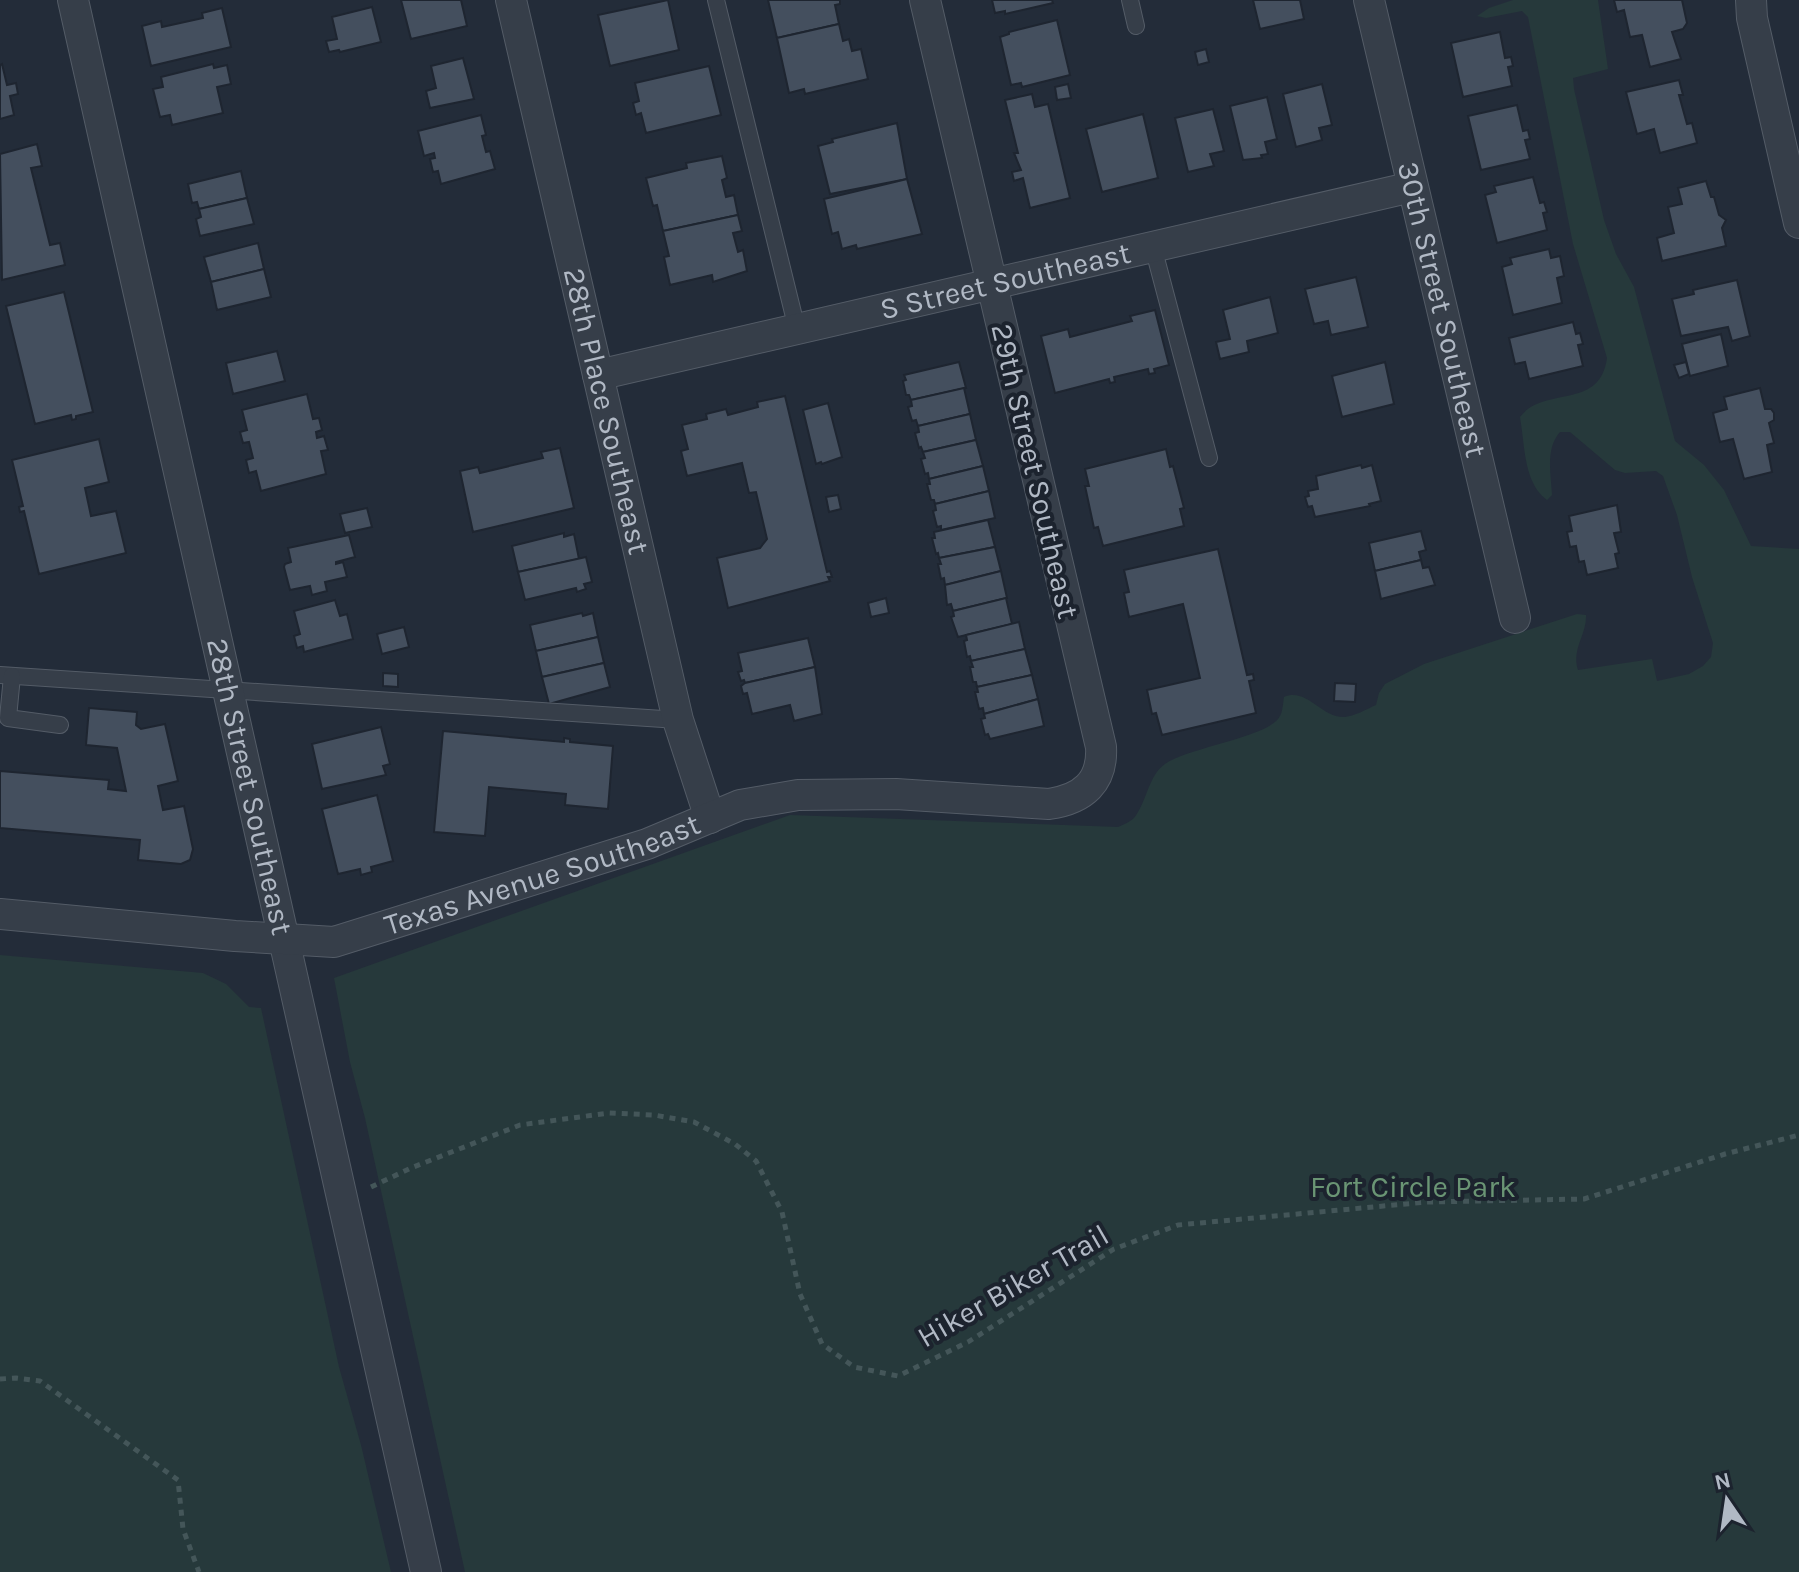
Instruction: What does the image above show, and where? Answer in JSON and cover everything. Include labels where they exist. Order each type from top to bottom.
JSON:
[{"type":"street","name":"28th Street Southeast","points":[[73,0],[426,1572]]},
{"type":"street","name":"28th Place Southeast","points":[[511,0],[678,720],[710,818]]},
{"type":"street","name":"29th Street Southeast","points":[[925,0],[1101,747],[1099,773],[1080,794]]},
{"type":"street","name":"30th Street Southeast","points":[[1369,0],[1515,618]]},
{"type":"street","points":[[1751,0],[1752,18],[1791,157],[1799,223]]},
{"type":"street","name":"S Street Southeast","points":[[598,375],[1412,187]]},
{"type":"street","name":"Texas Avenue Southeast","points":[[0,914],[334,942],[647,844],[740,805],[798,795],[896,794],[1049,804],[1080,794]]},
{"type":"lane","points":[[716,0],[797,329]]},
{"type":"lane","points":[[1130,0],[1136,26]]},
{"type":"lane","points":[[1153,247],[1209,458]]},
{"type":"lane","points":[[60,725],[8,718],[6,676],[678,720]]},
{"type":"path","name":"Hiker Biker Trail","points":[[370,1195],[371,1185],[520,1125],[609,1113],[654,1115],[694,1122],[735,1144],[756,1161],[782,1212],[800,1294],[822,1344],[854,1367],[898,1376],[968,1342],[1114,1249],[1178,1225],[1427,1202],[1584,1199],[1725,1154],[1799,1135]]},
{"type":"path","points":[[0,1379],[40,1381],[178,1480],[183,1529],[199,1572]]},
{"type":"green space","name":"Fort Circle Park","points":[[1513,0],[1598,0],[1608,69],[1573,78],[1574,89],[1604,220],[1616,254],[1634,287],[1675,441],[1704,465],[1724,490],[1751,546],[1799,549],[1799,1572],[465,1572],[350,1062],[334,978],[790,815],[1118,827],[1134,818],[1155,775],[1165,764],[1261,730],[1281,714],[1284,697],[1300,696],[1337,716],[1353,715],[1376,705],[1385,684],[1424,664],[1577,614],[1586,615],[1576,655],[1578,670],[1652,659],[1657,681],[1689,674],[1711,657],[1713,643],[1663,476],[1656,471],[1625,473],[1615,470],[1570,432],[1560,432],[1552,446],[1552,495],[1547,500],[1529,473],[1520,417],[1530,407],[1583,392],[1594,385],[1602,374],[1607,358],[1573,244],[1528,17],[1522,11],[1486,18],[1477,16],[1489,8]]},
{"type":"green space","points":[[0,955],[203,973],[226,984],[249,1007],[261,1008],[339,1367],[391,1572],[0,1572]]},
{"type":"building","points":[[401,0],[461,0],[467,26],[411,39]]},
{"type":"building","points":[[668,0],[679,50],[610,66],[598,15]]},
{"type":"building","points":[[768,0],[840,0],[840,4],[835,5],[839,24],[777,38]]},
{"type":"building","points":[[992,0],[1052,0],[1053,3],[1005,14],[1005,11],[995,13]]},
{"type":"building","points":[[1253,0],[1300,0],[1304,19],[1260,29]]},
{"type":"building","points":[[1614,0],[1682,0],[1687,23],[1683,29],[1672,32],[1681,59],[1650,67],[1642,35],[1630,37],[1624,10],[1617,12]]},
{"type":"building","points":[[372,7],[381,42],[329,52],[326,41],[337,39],[332,17]]},
{"type":"building","points":[[222,8],[231,47],[151,66],[142,26],[161,21],[162,27],[203,18],[202,13]]},
{"type":"building","points":[[1057,20],[1070,75],[1022,87],[1021,83],[1011,85],[1000,37]]},
{"type":"building","points":[[839,24],[843,41],[849,39],[852,51],[861,49],[868,79],[805,94],[804,89],[789,93],[777,38]]},
{"type":"building","points":[[1500,32],[1505,58],[1511,57],[1513,66],[1508,67],[1512,86],[1463,97],[1451,43]]},
{"type":"building","points":[[1206,49],[1209,62],[1198,65],[1195,52]]},
{"type":"building","points":[[463,58],[474,99],[430,108],[426,91],[436,88],[431,66]]},
{"type":"building","points":[[213,64],[214,68],[227,65],[231,84],[217,87],[223,113],[172,125],[170,115],[160,117],[153,89],[163,87],[161,77]]},
{"type":"building","points":[[0,65],[7,85],[16,83],[18,94],[10,96],[14,115],[0,119]]},
{"type":"building","points":[[709,66],[721,115],[646,133],[641,113],[636,115],[633,103],[639,101],[635,83]]},
{"type":"building","points":[[1679,80],[1683,95],[1679,95],[1687,124],[1692,123],[1697,143],[1660,153],[1654,129],[1637,134],[1626,92]]},
{"type":"building","points":[[1068,84],[1071,98],[1057,100],[1055,87]]},
{"type":"building","points":[[1322,84],[1332,125],[1319,128],[1322,140],[1296,147],[1283,94]]},
{"type":"building","points":[[1032,94],[1035,107],[1048,104],[1070,198],[1030,208],[1023,178],[1014,181],[1012,172],[1021,170],[1014,153],[1018,153],[1005,100]]},
{"type":"building","points":[[1267,97],[1277,139],[1265,142],[1268,154],[1261,155],[1262,158],[1243,160],[1230,106]]},
{"type":"building","points":[[1517,105],[1523,131],[1528,130],[1530,139],[1525,140],[1530,159],[1481,170],[1468,116]]},
{"type":"building","points":[[1213,109],[1224,151],[1210,154],[1214,166],[1188,172],[1175,118]]},
{"type":"building","points":[[1143,114],[1158,178],[1102,192],[1086,129]]},
{"type":"building","points":[[481,115],[486,152],[490,151],[495,169],[441,184],[438,171],[433,172],[430,159],[435,158],[434,153],[424,156],[418,131]]},
{"type":"building","points":[[897,123],[907,179],[830,194],[818,146],[833,142],[832,139]]},
{"type":"building","points":[[37,144],[42,166],[31,168],[50,245],[60,243],[65,265],[2,280],[0,154]]},
{"type":"building","points":[[722,156],[727,178],[722,180],[726,197],[734,195],[738,215],[663,231],[646,178],[687,168],[686,163]]},
{"type":"building","points":[[241,171],[247,198],[199,209],[197,202],[192,203],[188,184]]},
{"type":"building","points":[[1533,177],[1540,203],[1544,202],[1547,212],[1543,213],[1547,230],[1497,243],[1485,195],[1496,192],[1494,186]]},
{"type":"building","points":[[907,179],[922,234],[857,249],[856,245],[842,249],[838,232],[832,234],[824,199]]},
{"type":"building","points":[[1706,181],[1719,215],[1726,220],[1722,228],[1726,246],[1662,261],[1657,238],[1674,233],[1668,207],[1682,204],[1678,188]]},
{"type":"building","points":[[247,198],[254,224],[200,236],[196,219],[201,217],[199,209]]},
{"type":"building","points":[[738,215],[742,231],[733,233],[738,252],[743,250],[747,271],[713,282],[712,275],[670,285],[664,257],[669,256],[663,231]]},
{"type":"building","points":[[258,243],[264,269],[211,282],[204,257]]},
{"type":"building","points":[[1549,249],[1551,258],[1560,256],[1564,276],[1557,278],[1562,303],[1513,315],[1502,267],[1512,264],[1510,258]]},
{"type":"building","points":[[264,269],[271,297],[217,310],[211,282]]},
{"type":"building","points":[[1356,277],[1368,327],[1331,335],[1328,321],[1314,324],[1305,289]]},
{"type":"building","points":[[1737,280],[1750,336],[1732,341],[1728,327],[1681,336],[1672,299],[1694,294],[1693,290]]},
{"type":"building","points":[[64,292],[93,412],[72,420],[71,415],[35,424],[6,306]]},
{"type":"building","points":[[1270,297],[1278,333],[1247,341],[1249,352],[1220,359],[1216,342],[1230,339],[1223,310]]},
{"type":"building","points":[[1155,310],[1169,365],[1154,369],[1155,373],[1149,374],[1148,369],[1114,377],[1115,382],[1110,383],[1109,379],[1055,393],[1041,336],[1068,329],[1070,337],[1132,321],[1130,316]]},
{"type":"building","points":[[1573,322],[1583,344],[1578,345],[1583,366],[1529,379],[1525,362],[1515,364],[1509,338]]},
{"type":"building","points":[[1721,334],[1728,366],[1690,376],[1682,344]]},
{"type":"building","points":[[277,351],[285,381],[233,394],[226,363]]},
{"type":"building","points":[[959,362],[966,388],[911,400],[906,395],[904,375]]},
{"type":"building","points":[[1385,362],[1394,404],[1342,417],[1332,376]]},
{"type":"building","points":[[1686,362],[1689,374],[1679,378],[1674,365]]},
{"type":"building","points":[[964,388],[970,414],[918,426],[916,420],[912,421],[908,407],[912,406],[911,400]]},
{"type":"building","points":[[1760,388],[1765,409],[1771,409],[1774,413],[1774,420],[1769,423],[1774,443],[1767,445],[1772,472],[1744,479],[1733,439],[1720,442],[1713,413],[1727,409],[1724,397]]},
{"type":"building","points":[[307,394],[313,419],[319,418],[322,430],[316,432],[317,438],[324,436],[328,450],[321,451],[326,474],[261,491],[256,471],[249,473],[246,460],[253,458],[249,442],[243,443],[240,432],[247,430],[242,410]]},
{"type":"building","points":[[785,396],[827,572],[830,571],[832,577],[828,577],[830,581],[728,608],[717,558],[760,548],[767,539],[756,492],[749,493],[742,463],[687,476],[681,451],[688,449],[682,425],[707,419],[706,414],[726,409],[728,415],[758,407],[757,402]]},
{"type":"building","points":[[828,403],[842,457],[816,464],[803,410]]},
{"type":"building","points":[[970,414],[976,440],[923,452],[919,448],[915,433],[919,432],[918,426]]},
{"type":"building","points":[[99,439],[109,482],[85,488],[91,516],[116,511],[126,553],[39,574],[24,511],[20,512],[19,507],[23,506],[12,460]]},
{"type":"building","points":[[976,440],[983,466],[929,479],[928,473],[925,474],[921,459],[925,458],[923,452]]},
{"type":"building","points":[[560,448],[574,508],[473,532],[460,471],[478,467],[480,473],[543,458],[541,452]]},
{"type":"building","points":[[1166,449],[1184,508],[1180,509],[1184,526],[1103,546],[1098,527],[1094,528],[1085,486],[1089,486],[1085,469]]},
{"type":"building","points":[[1361,465],[1362,468],[1372,465],[1381,501],[1315,517],[1305,497],[1309,496],[1308,491],[1318,489],[1316,476]]},
{"type":"building","points":[[983,466],[989,491],[935,504],[931,500],[927,484],[930,484],[929,479]]},
{"type":"building","points":[[989,491],[995,518],[941,530],[941,526],[937,527],[933,511],[936,510],[935,504]]},
{"type":"building","points":[[838,495],[841,509],[829,512],[826,497]]},
{"type":"building","points":[[1617,505],[1621,532],[1614,533],[1619,553],[1615,554],[1618,568],[1587,575],[1584,561],[1579,562],[1576,546],[1570,547],[1567,532],[1572,531],[1569,516]]},
{"type":"building","points":[[367,508],[372,527],[345,533],[340,514]]},
{"type":"building","points":[[988,520],[995,547],[939,558],[936,554],[932,538],[935,538],[934,532]]},
{"type":"building","points":[[1421,531],[1426,550],[1419,552],[1421,560],[1375,571],[1369,543]]},
{"type":"building","points":[[564,533],[564,537],[574,534],[579,559],[518,572],[512,546]]},
{"type":"building","points":[[349,535],[355,557],[336,562],[343,562],[347,577],[325,582],[327,591],[312,595],[310,586],[290,590],[284,567],[291,562],[288,548]]},
{"type":"building","points":[[995,547],[1001,571],[945,585],[944,578],[941,579],[939,558]]},
{"type":"building","points":[[1218,549],[1247,675],[1253,674],[1254,680],[1249,681],[1256,713],[1162,735],[1156,713],[1152,714],[1147,690],[1200,678],[1183,604],[1129,617],[1124,593],[1129,592],[1124,570]]},
{"type":"building","points":[[586,557],[592,582],[584,584],[586,589],[577,592],[576,588],[525,600],[518,572]]},
{"type":"building","points":[[1421,560],[1423,568],[1429,567],[1435,585],[1381,599],[1375,571]]},
{"type":"building","points":[[1001,571],[1007,598],[953,611],[951,604],[947,605],[945,585]]},
{"type":"building","points":[[886,598],[889,613],[871,617],[868,603]]},
{"type":"building","points":[[1006,598],[1012,624],[958,637],[951,617],[954,616],[953,611]]},
{"type":"building","points":[[335,600],[340,616],[347,614],[353,639],[304,652],[303,646],[297,648],[294,636],[300,634],[294,611]]},
{"type":"building","points":[[582,613],[583,616],[593,613],[598,637],[536,651],[530,625]]},
{"type":"building","points":[[1019,622],[1025,649],[971,661],[970,656],[967,657],[966,635]]},
{"type":"building","points":[[404,627],[409,647],[382,654],[377,634]]},
{"type":"building","points":[[598,637],[604,663],[542,677],[536,651]]},
{"type":"building","points":[[808,638],[815,667],[745,683],[741,681],[738,653]]},
{"type":"building","points":[[1025,649],[1032,675],[977,687],[973,682],[971,661]]},
{"type":"building","points":[[604,663],[610,687],[549,704],[542,677]]},
{"type":"building","points":[[815,667],[822,714],[794,721],[790,705],[752,714],[747,693],[743,694],[741,686],[745,683]]},
{"type":"building","points":[[383,673],[398,674],[398,687],[383,686]]},
{"type":"building","points":[[1032,675],[1038,699],[984,714],[983,708],[979,709],[975,692],[978,692],[977,687]]},
{"type":"building","points":[[1335,683],[1356,684],[1355,702],[1334,701]]},
{"type":"building","points":[[1038,699],[1044,726],[990,739],[988,734],[985,735],[981,719],[985,718],[984,714]]},
{"type":"building","points":[[89,708],[137,712],[136,725],[141,729],[165,724],[178,781],[158,786],[163,810],[184,806],[193,849],[190,860],[181,864],[138,860],[140,840],[0,828],[0,771],[109,780],[108,789],[126,791],[117,748],[86,745]]},
{"type":"building","points":[[381,727],[390,764],[383,766],[386,775],[322,789],[312,744]]},
{"type":"building","points":[[443,731],[564,742],[564,738],[570,739],[570,742],[613,746],[608,809],[565,805],[566,794],[489,787],[485,836],[434,832]]},
{"type":"building","points":[[377,795],[393,861],[371,867],[372,872],[361,875],[360,869],[338,874],[322,809]]}]
